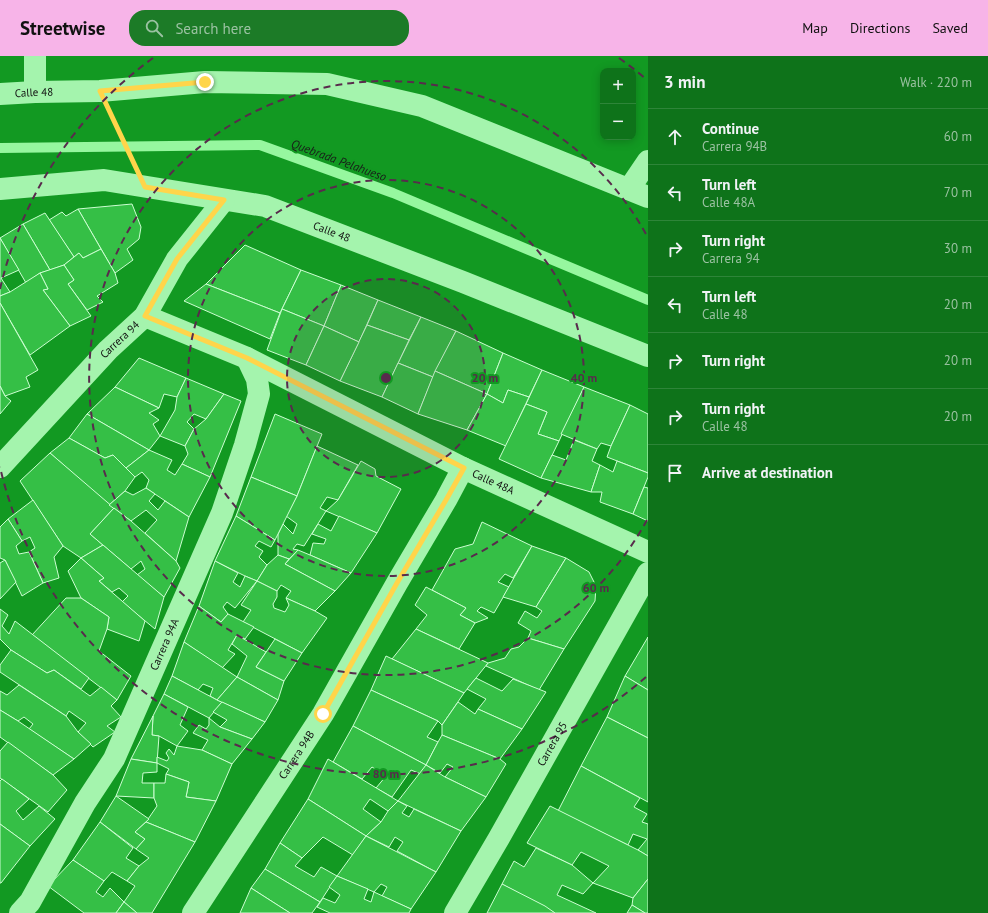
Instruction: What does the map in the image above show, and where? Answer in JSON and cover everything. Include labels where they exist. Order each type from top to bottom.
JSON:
[{"type":"street","points":[[35,56],[35,92]]},
{"type":"street","name":"Calle 48","points":[[0,94],[100,91],[205,82],[327,84],[422,106],[638,193]]},
{"type":"street","points":[[638,193],[648,161]]},
{"type":"street","name":"Calle 48","points":[[0,189],[104,180],[265,206],[463,282],[648,356]]},
{"type":"street","name":"Carrera 94","points":[[0,467],[108,350],[145,316],[177,259],[224,200]]},
{"type":"street","name":"Calle 48A","points":[[145,316],[247,358],[464,468],[648,552]]},
{"type":"street","name":"Carrera 94A","points":[[31,910],[85,803],[114,759],[222,513],[245,445],[259,394],[257,379],[247,358]]},
{"type":"street","name":"Carrera 94B","points":[[193,913],[323,714],[464,468]]},
{"type":"street","name":"Carrera 95","points":[[455,913],[499,838],[648,573]]},
{"type":"path","points":[[100,91],[145,187]]},
{"type":"building","points":[[132,204],[141,227],[139,239],[127,249],[133,260],[115,273],[78,209]]},
{"type":"building","points":[[78,209],[101,249],[83,258],[79,253],[74,257],[49,220],[62,212],[66,216]]},
{"type":"building","points":[[45,213],[74,257],[64,265],[50,270],[23,224]]},
{"type":"building","points":[[23,224],[50,270],[40,273],[26,283],[0,238]]},
{"type":"building","points":[[0,238],[19,270],[1,278],[10,292],[0,296]]},
{"type":"building","points":[[245,245],[301,270],[280,313],[206,284]]},
{"type":"building","points":[[101,249],[115,273],[118,283],[97,296],[103,302],[87,310],[68,284],[74,280],[64,265],[79,253],[83,258]]},
{"type":"building","points":[[64,265],[74,280],[68,284],[91,316],[70,326],[43,290],[48,289],[40,273]]},
{"type":"building","points":[[301,270],[341,285],[324,326],[282,309]]},
{"type":"building","points":[[40,273],[48,289],[43,290],[70,326],[30,355],[0,303],[0,296],[10,292]]},
{"type":"building","points":[[206,284],[280,313],[270,339],[184,301]]},
{"type":"building","points":[[341,285],[378,300],[359,342],[324,326]]},
{"type":"building","points":[[378,300],[421,317],[409,340],[367,325]]},
{"type":"building","points":[[0,303],[38,370],[26,377],[30,387],[5,396],[0,386]]},
{"type":"building","points":[[282,309],[324,326],[306,365],[267,350]]},
{"type":"building","points":[[421,317],[456,331],[433,377],[398,363]]},
{"type":"building","points":[[367,325],[409,340],[382,397],[340,381]]},
{"type":"building","points":[[324,326],[359,342],[340,381],[306,365]]},
{"type":"building","points":[[456,331],[503,353],[487,394],[435,371]]},
{"type":"building","points":[[503,353],[542,370],[529,397],[508,390],[503,403],[487,394]]},
{"type":"building","points":[[139,358],[186,378],[177,397],[164,394],[159,408],[115,387]]},
{"type":"building","points":[[398,363],[433,377],[418,414],[382,397]]},
{"type":"building","points":[[542,370],[584,387],[559,441],[538,434],[547,412],[526,404]]},
{"type":"building","points":[[435,371],[487,394],[467,430],[418,414]]},
{"type":"building","points":[[186,378],[224,394],[206,419],[194,414],[187,422],[194,429],[185,446],[160,436],[175,410],[177,397]]},
{"type":"building","points":[[0,386],[5,396],[11,401],[0,414]]},
{"type":"building","points":[[115,387],[159,408],[149,413],[159,420],[153,424],[160,436],[149,450],[87,414]]},
{"type":"building","points":[[584,387],[630,405],[611,446],[601,443],[597,449],[561,434]]},
{"type":"building","points":[[508,390],[529,397],[506,446],[467,430],[487,394],[503,403]]},
{"type":"building","points":[[224,394],[241,401],[210,477],[182,464],[188,454],[185,446],[194,429],[206,419]]},
{"type":"building","points":[[526,404],[547,412],[538,434],[559,441],[541,478],[499,459]]},
{"type":"building","points":[[630,405],[648,414],[648,473],[607,457]]},
{"type":"building","points":[[87,414],[149,450],[126,468],[113,455],[105,458],[69,438]]},
{"type":"building","points":[[275,414],[322,434],[297,496],[251,477]]},
{"type":"building","points":[[69,438],[105,458],[113,455],[135,477],[125,491],[109,505],[50,453]]},
{"type":"building","points":[[574,440],[597,449],[592,461],[600,465],[591,492],[541,478],[552,455],[566,460]]},
{"type":"building","points":[[317,446],[358,465],[338,500],[327,497],[320,508],[326,511],[304,546],[297,544],[293,549],[298,550],[289,559],[278,555],[278,534],[283,524],[293,534],[297,524],[286,516],[297,496]]},
{"type":"building","points":[[149,450],[172,460],[167,470],[175,475],[182,464],[210,477],[189,517],[146,488],[149,480],[142,472],[135,477],[126,468]]},
{"type":"building","points":[[50,453],[114,508],[90,534],[103,545],[81,558],[63,546],[20,481]]},
{"type":"building","points":[[361,461],[375,469],[376,476],[401,489],[377,533],[326,511],[338,500]]},
{"type":"building","points":[[617,461],[648,473],[648,477],[633,514],[600,502],[602,492],[591,492],[600,465],[613,472]]},
{"type":"building","points":[[251,477],[297,496],[275,540],[236,516]]},
{"type":"building","points":[[644,487],[648,488],[648,521],[633,514]]},
{"type":"building","points":[[146,488],[155,494],[149,501],[158,510],[165,501],[189,517],[176,561],[145,533],[157,520],[146,510],[131,521],[109,505],[125,491],[133,495]]},
{"type":"building","points":[[33,500],[63,546],[54,557],[59,578],[43,583],[29,552],[35,548],[30,537],[22,541],[8,519]]},
{"type":"building","points":[[114,508],[176,561],[180,568],[164,597],[137,575],[145,569],[141,561],[131,569],[90,534]]},
{"type":"building","points":[[236,516],[275,540],[271,547],[259,541],[255,546],[263,551],[259,557],[267,565],[257,581],[215,561]]},
{"type":"building","points":[[339,516],[377,533],[351,573],[310,555],[313,543],[324,544],[326,539],[312,534],[318,524],[331,531]]},
{"type":"building","points":[[8,519],[22,541],[16,546],[19,554],[29,552],[43,583],[22,596],[5,560],[0,558],[0,527]]},
{"type":"building","points":[[482,522],[532,546],[513,578],[505,574],[498,582],[509,587],[494,613],[481,607],[477,611],[488,618],[475,623],[460,615],[466,608],[432,590],[455,549],[473,544]]},
{"type":"building","points":[[103,545],[164,597],[155,629],[122,602],[128,596],[119,588],[112,592],[99,581],[104,578],[81,558]]},
{"type":"building","points":[[532,546],[566,558],[536,607],[503,597]]},
{"type":"building","points":[[298,550],[351,573],[335,591],[285,564]]},
{"type":"building","points":[[278,555],[289,559],[285,564],[335,591],[315,611],[286,598],[291,591],[281,585],[277,591],[257,581],[267,565]]},
{"type":"building","points":[[81,558],[104,578],[99,581],[145,621],[139,641],[107,629],[109,617],[81,598],[68,571]]},
{"type":"building","points":[[566,558],[589,572],[596,586],[595,601],[564,649],[528,638],[531,631],[518,623],[525,611],[537,618],[542,611],[536,607]]},
{"type":"building","points":[[5,560],[16,582],[0,599],[0,563]]},
{"type":"building","points":[[215,561],[238,573],[233,582],[240,587],[245,576],[257,581],[235,608],[227,602],[223,607],[228,614],[221,622],[199,606]]},
{"type":"building","points":[[257,581],[277,591],[277,597],[273,604],[274,608],[285,612],[289,605],[286,598],[327,618],[302,653],[243,622],[251,610],[241,605]]},
{"type":"building","points":[[426,587],[466,608],[460,615],[475,623],[459,649],[416,629],[427,615],[415,605]]},
{"type":"building","points":[[66,598],[81,598],[109,617],[107,629],[99,651],[131,676],[117,700],[32,635]]},
{"type":"building","points":[[199,606],[221,622],[228,614],[254,627],[245,639],[237,635],[228,650],[235,654],[222,668],[184,642]]},
{"type":"building","points":[[0,609],[8,615],[2,626],[9,634],[15,621],[89,678],[81,689],[54,670],[47,673],[11,650],[0,639]]},
{"type":"building","points":[[416,629],[488,663],[464,693],[392,659]]},
{"type":"building","points":[[237,635],[266,652],[256,667],[284,681],[278,700],[237,677],[247,656],[232,644]]},
{"type":"building","points":[[648,637],[648,690],[625,676]]},
{"type":"building","points":[[528,638],[564,649],[539,690],[486,666],[488,663],[505,658],[511,649],[519,647]]},
{"type":"building","points":[[275,639],[302,653],[284,681],[256,667]]},
{"type":"building","points":[[184,642],[237,677],[217,700],[210,696],[213,688],[203,684],[198,690],[172,676]]},
{"type":"building","points":[[11,650],[47,673],[54,670],[90,696],[101,687],[117,700],[111,706],[121,717],[107,726],[115,732],[93,747],[78,732],[86,723],[69,711],[66,716],[0,672],[0,665]]},
{"type":"building","points":[[386,656],[464,693],[442,725],[438,721],[371,690]]},
{"type":"building","points":[[172,676],[222,702],[209,718],[164,694]]},
{"type":"building","points":[[625,676],[648,690],[648,738],[607,717]]},
{"type":"building","points":[[237,677],[278,700],[265,722],[217,700]]},
{"type":"building","points":[[476,678],[502,691],[513,679],[546,692],[522,729],[478,709],[486,699],[467,689]]},
{"type":"building","points":[[19,685],[66,716],[78,732],[91,744],[74,759],[29,729],[33,724],[24,717],[18,721],[0,710],[0,691],[7,695]]},
{"type":"building","points":[[371,690],[438,721],[427,737],[438,742],[426,765],[353,726]]},
{"type":"building","points":[[164,694],[188,707],[180,725],[188,731],[177,746],[159,736],[152,735],[153,716]]},
{"type":"building","points":[[222,702],[265,722],[252,739],[220,727],[227,720],[213,712]]},
{"type":"building","points":[[458,702],[475,714],[478,709],[522,729],[500,759],[442,735],[442,725]]},
{"type":"building","points":[[0,710],[74,759],[53,775],[0,737]]},
{"type":"building","points":[[153,716],[152,735],[159,736],[157,763],[131,759]]},
{"type":"building","points":[[607,717],[648,738],[648,802],[581,766]]},
{"type":"building","points":[[209,718],[220,727],[252,739],[232,764],[202,750],[208,740],[193,733],[199,725],[206,729],[209,725]]},
{"type":"building","points":[[353,726],[426,765],[421,774],[411,770],[392,797],[376,788],[386,776],[372,767],[362,779],[333,762]]},
{"type":"building","points":[[442,735],[500,759],[506,764],[486,797],[445,777],[453,767],[447,764],[440,773],[426,765]]},
{"type":"building","points":[[8,742],[53,775],[67,790],[48,812],[0,778],[0,751]]},
{"type":"building","points":[[177,746],[202,750],[232,764],[216,801],[186,797],[189,782],[166,774],[169,769],[157,763],[157,757],[167,761],[169,758],[166,753],[169,749],[174,755]]},
{"type":"building","points":[[131,759],[157,763],[157,772],[143,773],[142,783],[154,783],[154,798],[116,796]]},
{"type":"building","points":[[328,759],[398,801],[388,811],[370,799],[363,809],[381,822],[366,836],[308,799]]},
{"type":"building","points":[[426,765],[445,777],[486,797],[461,831],[398,801]]},
{"type":"building","points":[[581,766],[640,798],[634,807],[647,814],[642,822],[648,824],[648,856],[638,850],[647,839],[633,834],[628,845],[558,811]]},
{"type":"building","points":[[166,774],[189,782],[186,797],[216,801],[195,842],[146,822],[157,806],[154,798],[154,783],[165,783]]},
{"type":"building","points":[[2,779],[29,799],[16,811],[23,820],[39,806],[55,819],[30,846],[0,824],[0,781]]},
{"type":"building","points":[[116,796],[149,819],[135,832],[145,839],[136,849],[100,822]]},
{"type":"building","points":[[308,799],[366,836],[353,855],[323,837],[302,858],[280,843]]},
{"type":"building","points":[[398,801],[407,806],[402,813],[409,817],[414,809],[461,831],[436,872],[397,851],[403,842],[395,837],[389,847],[366,836],[381,822],[388,811]]},
{"type":"building","points":[[550,806],[648,856],[648,879],[633,898],[593,883],[609,866],[581,852],[572,865],[527,843]]},
{"type":"building","points":[[100,822],[133,848],[126,858],[139,866],[127,881],[112,872],[104,881],[73,860]]},
{"type":"building","points":[[146,822],[195,842],[152,913],[137,913],[124,902],[135,886],[127,881],[139,866],[149,858],[136,849],[145,839],[135,832]]},
{"type":"building","points":[[0,824],[30,846],[1,883],[0,883]]},
{"type":"building","points":[[366,836],[436,872],[411,909],[382,896],[387,887],[381,884],[374,892],[337,876]]},
{"type":"building","points":[[280,843],[302,858],[295,866],[314,877],[321,867],[337,876],[320,902],[265,869]]},
{"type":"building","points":[[536,848],[572,865],[593,883],[583,894],[562,885],[557,895],[596,913],[555,913],[502,884],[514,861],[524,867]]},
{"type":"building","points":[[73,860],[104,881],[96,892],[103,897],[110,888],[124,902],[116,913],[84,913],[48,886]]},
{"type":"building","points":[[265,869],[320,902],[312,913],[290,913],[251,888]]},
{"type":"building","points":[[337,876],[368,889],[364,899],[371,902],[374,892],[411,909],[409,913],[330,913],[317,907],[323,898],[335,903],[340,895],[329,887]]},
{"type":"building","points":[[648,879],[648,913],[645,913],[632,905],[633,898]]},
{"type":"building","points":[[502,884],[545,906],[555,913],[487,913]]},
{"type":"building","points":[[251,888],[290,913],[240,913]]},
{"type":"building","points":[[124,902],[137,913],[116,913]]},
{"type":"building","points":[[632,905],[645,913],[627,913]]},
{"type":"waterway","name":"Quebrada Pelahueso","points":[[0,148],[260,145],[393,193],[648,300]]},
{"type":"route","points":[[205,82],[100,91],[145,187],[224,200],[177,259],[145,316],[247,358],[464,468],[323,714]]}]
